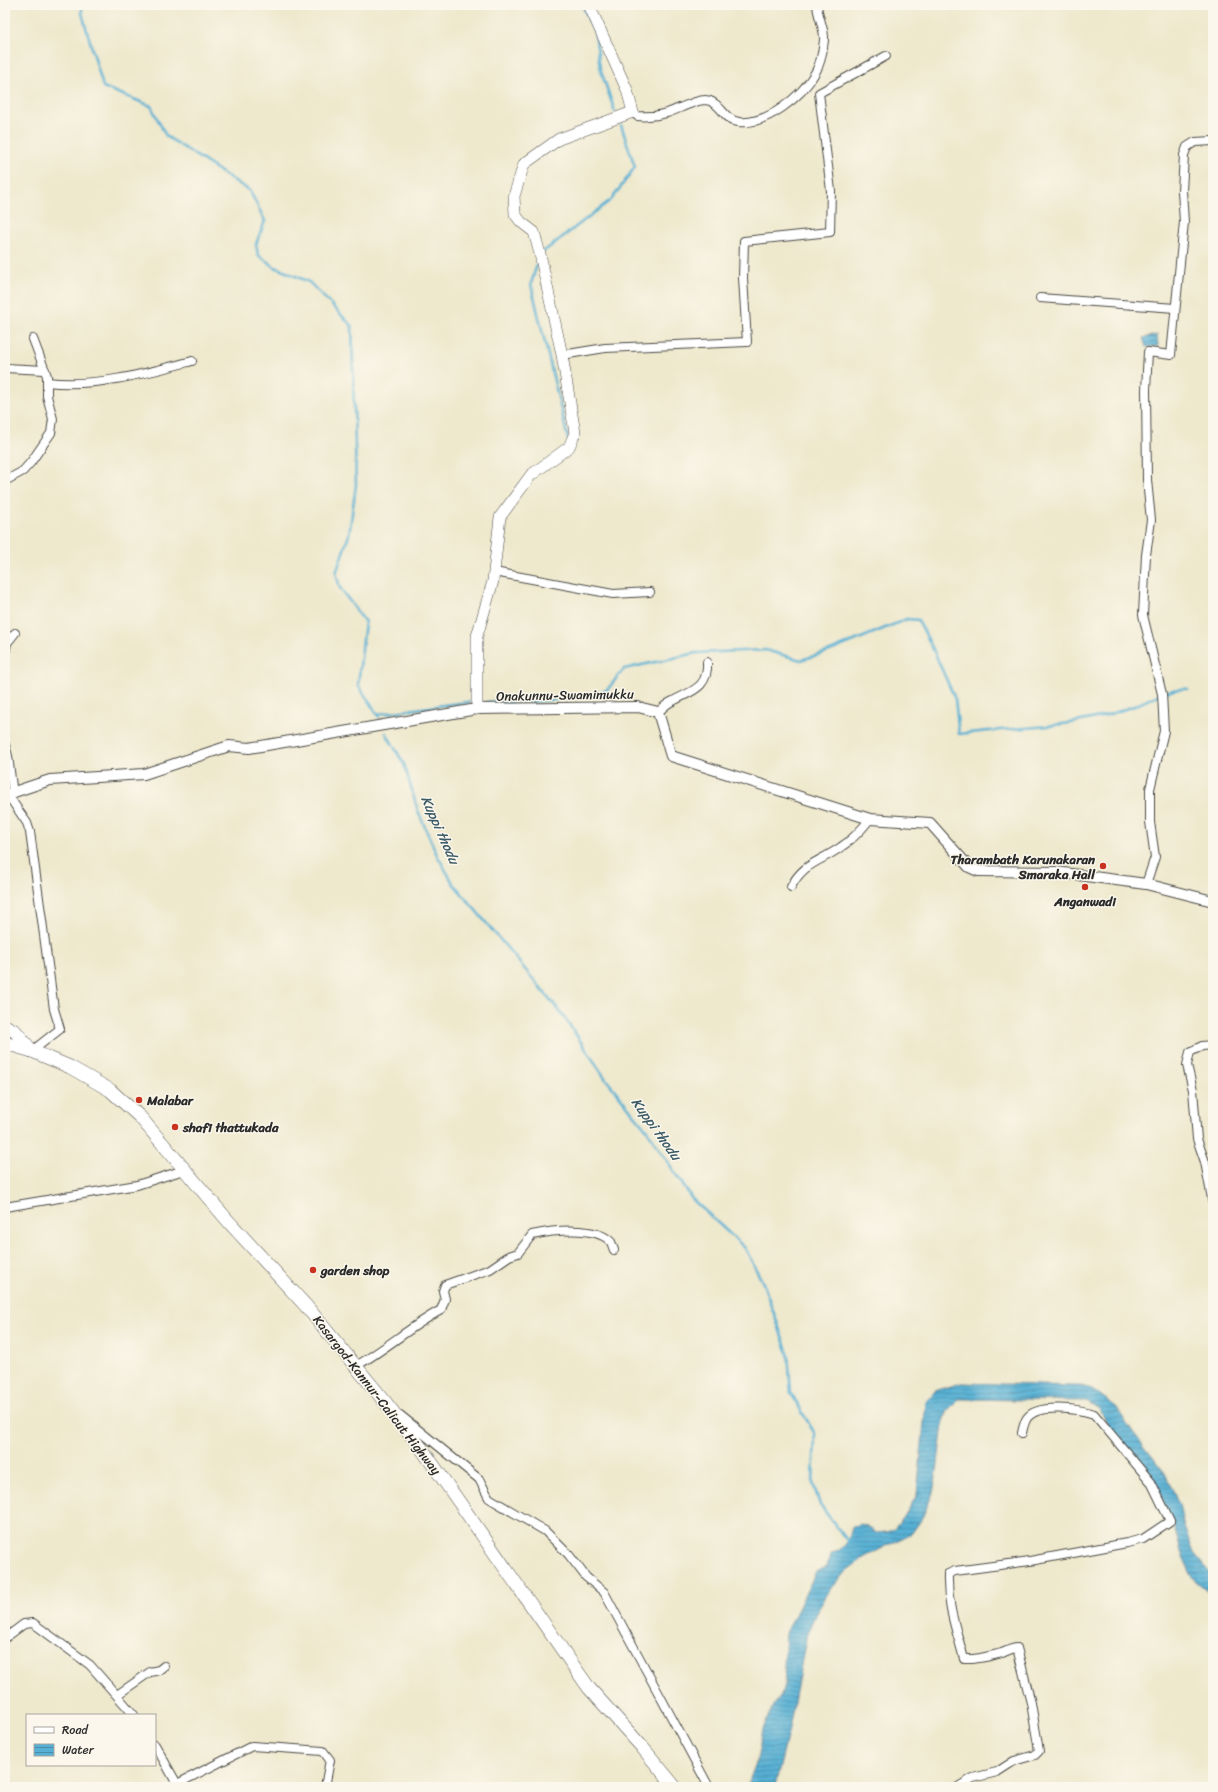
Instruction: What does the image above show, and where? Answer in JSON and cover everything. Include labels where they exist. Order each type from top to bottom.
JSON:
[{"type":"highway","name":"Kasargod-Kannur-Calicut Highway","points":[[5,1026],[15,1031],[32,1051]]},
{"type":"highway","name":"Kasargod-Kannur-Calicut Highway","points":[[5,1043],[32,1051],[70,1067],[110,1090],[140,1117],[229,1222],[306,1306],[386,1403],[422,1449],[589,1688],[642,1746],[675,1787]]},
{"type":"main road","points":[[477,709],[477,636],[494,572],[500,517],[531,474],[569,447],[575,433],[562,355],[534,232],[521,222],[516,214],[514,196],[524,164],[559,139],[633,112],[627,90],[589,5]]},
{"type":"street","points":[[633,112],[637,116],[654,116],[703,100],[712,101],[719,106],[727,118],[739,122],[767,117],[786,105],[805,87],[816,72],[824,42],[824,33],[818,16],[817,5]]},
{"type":"street","points":[[562,355],[605,348],[747,342],[743,278],[744,241],[830,232],[831,191],[819,92],[886,56]]},
{"type":"street","points":[[1146,884],[1155,857],[1150,822],[1150,789],[1164,731],[1162,694],[1143,615],[1146,555],[1151,520],[1147,480],[1146,390],[1148,352],[1171,355],[1184,222],[1182,191],[1184,155],[1187,146],[1195,142],[1213,141]]},
{"type":"street","points":[[1040,298],[1175,308]]},
{"type":"street","points":[[5,481],[23,471],[51,433],[53,419],[48,396],[46,370],[33,339]]},
{"type":"street","points":[[47,382],[68,385],[149,372],[192,361]]},
{"type":"street","points":[[5,368],[46,370]]},
{"type":"street","points":[[494,572],[613,594],[650,592]]},
{"type":"street","points":[[5,653],[7,643],[15,633]]},
{"type":"street","points":[[707,662],[708,668],[702,684],[695,690],[671,701],[658,712],[671,756],[870,819],[930,822],[969,866],[978,870],[1056,872],[1146,884],[1213,901]]},
{"type":"street","name":"Onakunnu-Swamimukku","points":[[8,794],[50,780],[144,774],[229,746],[249,748],[477,709],[638,707],[658,712]]},
{"type":"street","points":[[5,745],[8,756],[8,794],[27,823],[30,832],[54,1009],[60,1029],[32,1051]]},
{"type":"street","points":[[791,887],[800,872],[842,847],[860,831],[870,819]]},
{"type":"street","points":[[1213,1045],[1202,1046],[1190,1052],[1187,1065],[1193,1090],[1197,1139],[1205,1162],[1213,1204]]},
{"type":"street","points":[[5,1207],[137,1185],[184,1170]]},
{"type":"street","points":[[356,1366],[391,1344],[422,1321],[441,1310],[445,1299],[443,1291],[445,1284],[481,1271],[490,1270],[509,1256],[518,1253],[532,1235],[557,1230],[584,1231],[598,1234],[611,1242],[614,1250]]},
{"type":"street","points":[[386,1403],[479,1479],[489,1498],[544,1531],[569,1555],[586,1577],[604,1592],[709,1787]]},
{"type":"street","points":[[958,1787],[973,1778],[997,1772],[1014,1761],[1035,1755],[1039,1751],[1031,1703],[1017,1648],[988,1657],[972,1660],[964,1659],[948,1597],[948,1574],[955,1571],[1030,1561],[1127,1543],[1143,1539],[1170,1521],[1151,1482],[1094,1414],[1082,1410],[1040,1410],[1027,1417],[1022,1433]]},
{"type":"street","points":[[5,1638],[24,1624],[33,1623],[90,1665],[133,1714]]},
{"type":"street","points":[[117,1695],[150,1672],[159,1670],[164,1666]]},
{"type":"street","points":[[156,1747],[177,1784],[252,1746],[323,1751],[330,1760],[325,1787]]},
{"type":"water","points":[[1157,335],[1158,346],[1146,347],[1143,338]]},
{"type":"water","points":[[961,1383],[1081,1386],[1092,1389],[1115,1406],[1165,1473],[1179,1504],[1184,1527],[1194,1553],[1213,1576],[1213,1596],[1197,1583],[1191,1574],[1181,1552],[1173,1523],[1154,1481],[1111,1429],[1099,1409],[1087,1401],[959,1399],[948,1410],[943,1424],[933,1493],[921,1520],[912,1533],[865,1557],[846,1571],[831,1588],[816,1613],[807,1633],[789,1729],[775,1787],[747,1787],[757,1760],[763,1729],[774,1704],[783,1692],[785,1684],[784,1665],[786,1633],[816,1572],[827,1567],[830,1554],[839,1550],[846,1544],[852,1527],[859,1524],[867,1526],[876,1533],[887,1532],[894,1529],[904,1517],[917,1495],[926,1402],[935,1391]]},
{"type":"waterway","points":[[82,5],[82,13],[103,87],[151,106],[166,136],[250,191],[265,221],[256,244],[258,255],[275,267],[309,282],[352,326],[356,485],[349,535],[336,573],[340,588],[365,622],[358,685],[379,717]]},
{"type":"waterway","points":[[582,5],[595,33],[600,68],[615,112]]},
{"type":"waterway","points":[[543,252],[612,199],[635,167],[621,125]]},
{"type":"waterway","points":[[538,261],[531,284],[568,439]]},
{"type":"waterway","points":[[487,702],[542,701],[582,697],[607,690],[624,669],[696,653],[765,650],[801,660],[830,651],[907,619],[918,620],[932,647],[955,699],[959,734],[1047,726],[1082,721],[1134,706],[1167,692],[1188,689]]},
{"type":"waterway","points":[[377,714],[469,702]]},
{"type":"waterway","name":"Kuppi thodu","points":[[386,733],[404,764],[418,811],[437,855],[453,883],[563,1015],[605,1078],[647,1130],[692,1199],[745,1248],[763,1283],[788,1353],[791,1393],[815,1434],[813,1483],[820,1505],[849,1543]]},
{"type":"place","name":"Tharambath Karunakaran Smaraka Hall","points":[[1103,866]]},
{"type":"place","name":"Anganwadi","points":[[1085,887]]},
{"type":"place","name":"Malabar","points":[[139,1100]]},
{"type":"place","name":"shafi thattukada","points":[[175,1127]]},
{"type":"place","name":"garden shop","points":[[313,1270]]}]
